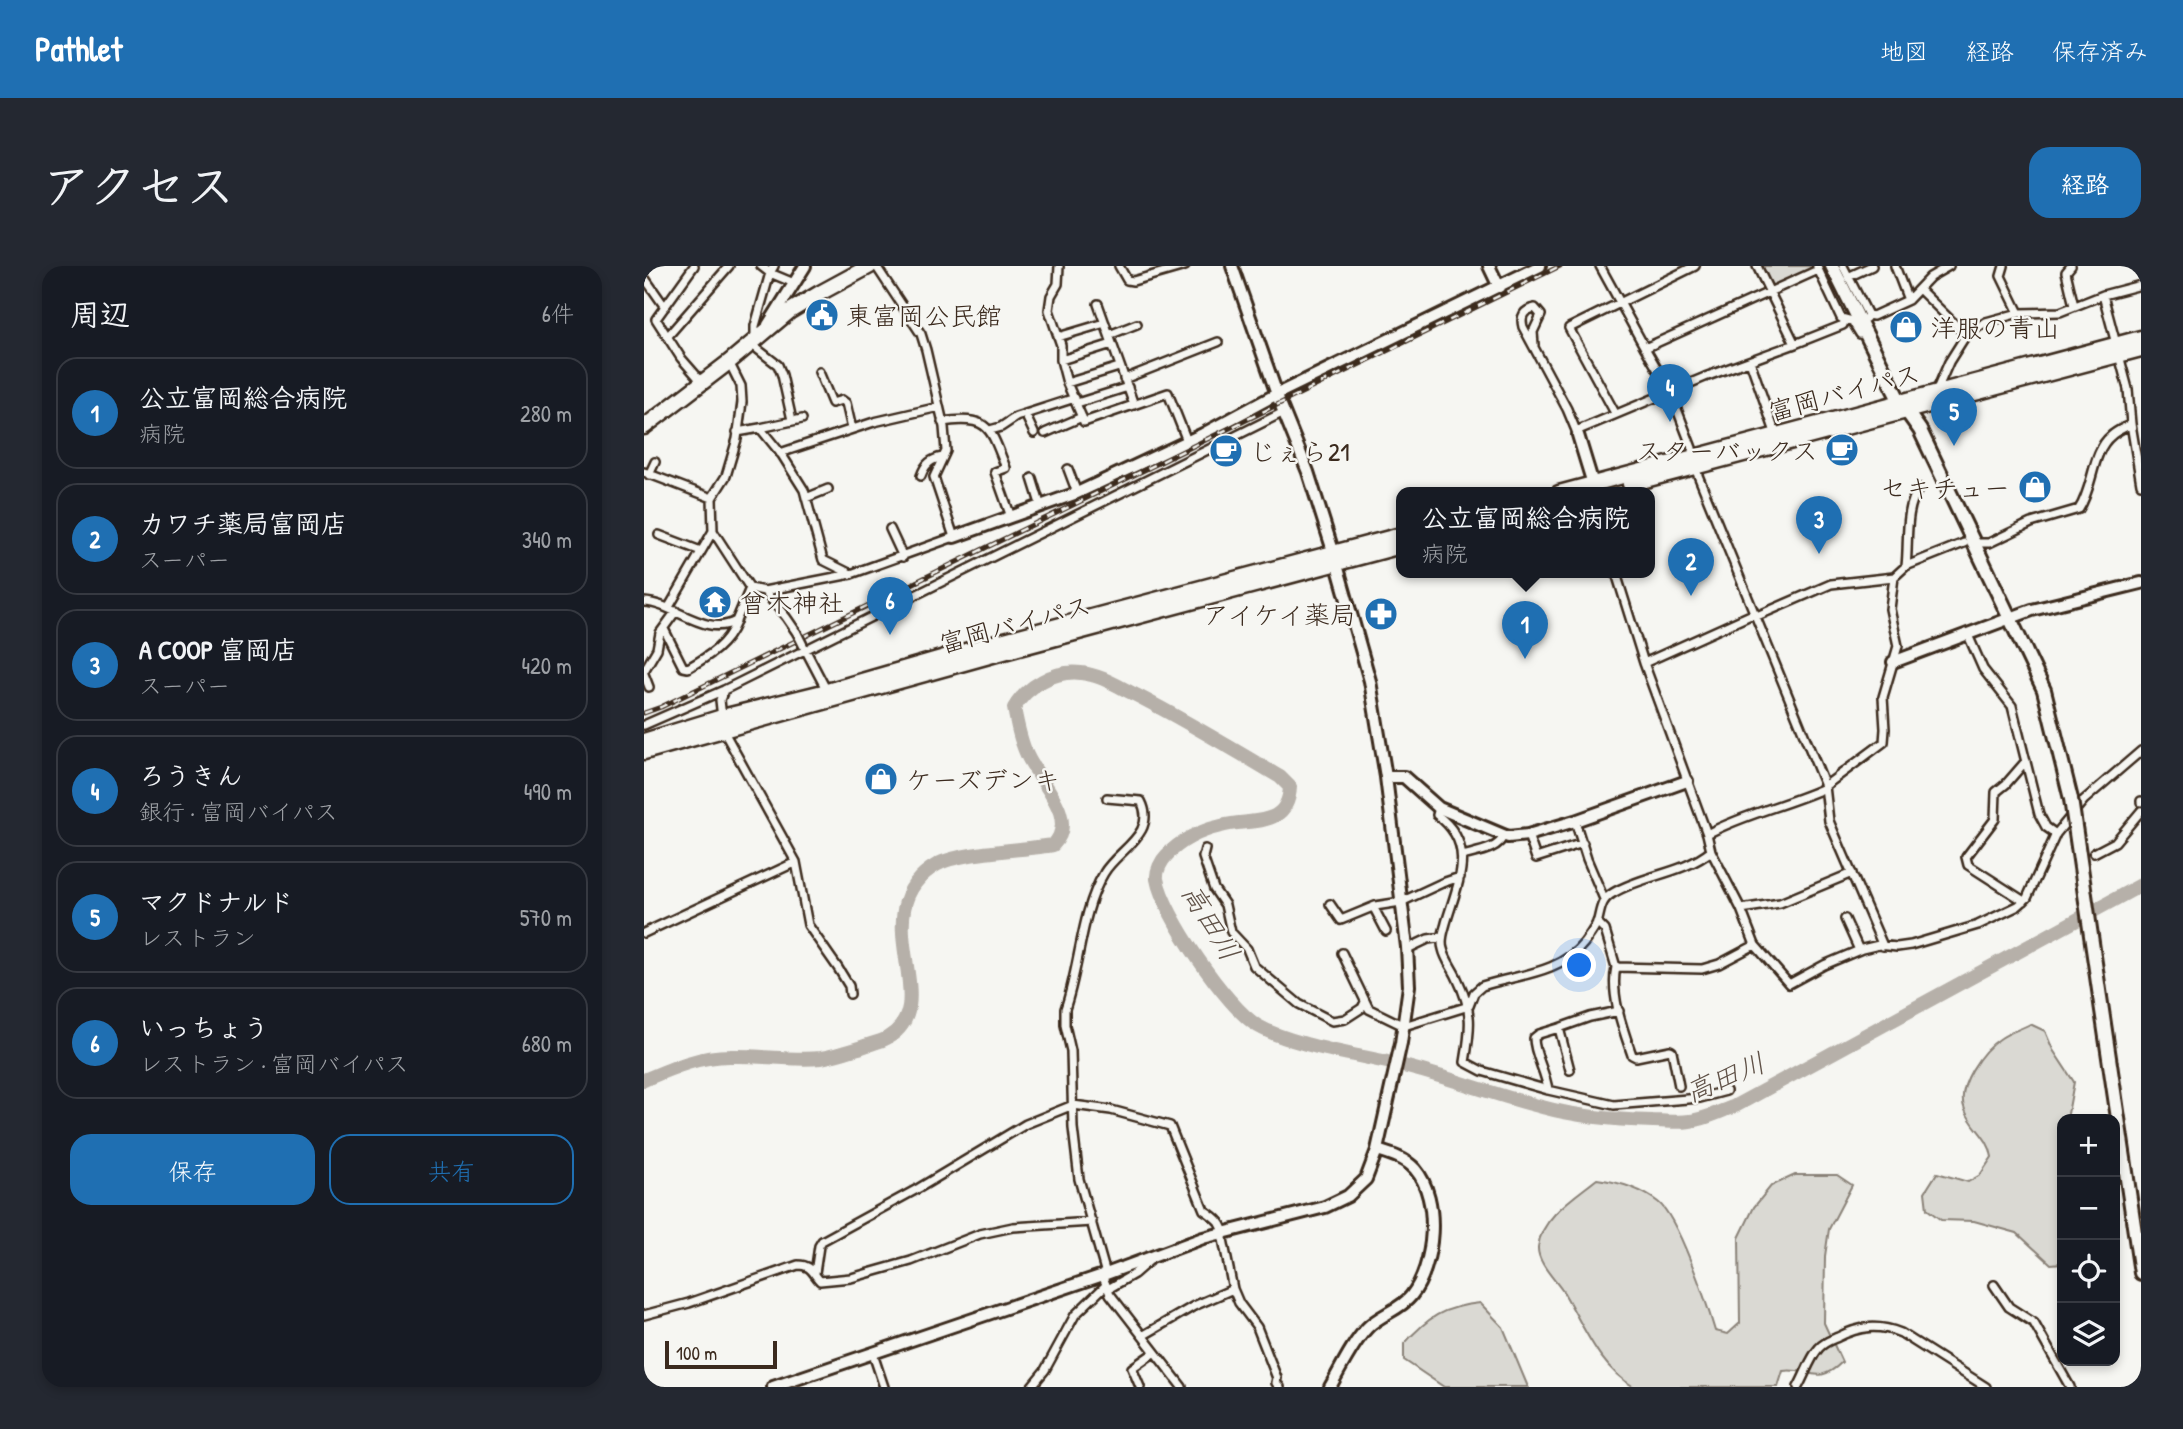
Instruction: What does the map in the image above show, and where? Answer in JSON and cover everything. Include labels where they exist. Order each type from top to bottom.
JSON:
[{"type":"highway","points":[[644,427],[810,299],[870,266]]},
{"type":"highway","name":"富岡バイパス","points":[[1607,487],[1695,468],[1903,407],[2118,349],[2141,338]]},
{"type":"highway","name":"富岡バイパス","points":[[1603,487],[1776,436],[1903,407],[1936,393],[2118,349],[2141,349]]},
{"type":"highway","name":"富岡バイパス","points":[[644,741],[722,724],[1000,653],[1335,559],[1396,537]]},
{"type":"highway","name":"富岡バイパス","points":[[644,752],[827,691],[997,642],[1335,559],[1396,547]]},
{"type":"main road","points":[[1832,266],[1865,320],[1871,344],[1903,407],[1920,430],[1968,543],[2044,690],[2071,800],[2141,1273]]},
{"type":"street","points":[[694,266],[656,320],[681,358],[703,383]]},
{"type":"street","points":[[668,336],[729,266]]},
{"type":"street","points":[[761,266],[772,270],[810,299]]},
{"type":"street","points":[[756,339],[805,266]]},
{"type":"street","points":[[876,266],[921,334],[939,407],[946,451],[934,477],[954,537]]},
{"type":"street","points":[[1059,266],[1058,284],[1051,296],[1049,310],[1058,337],[1067,383],[1084,422],[1168,393],[1187,442]]},
{"type":"street","points":[[1119,266],[1127,279],[1133,281],[1181,267]]},
{"type":"street","points":[[773,1387],[1106,1281],[1156,1255],[1225,1231],[1325,1207],[1348,1196],[1366,1179],[1377,1150],[1405,1026],[1409,986],[1386,777],[1370,681],[1335,559],[1308,472],[1283,412],[1232,266]]},
{"type":"street","points":[[1489,266],[1499,286]]},
{"type":"street","points":[[729,362],[741,386],[742,402],[737,439],[726,476],[712,498],[713,531],[750,588],[764,592],[851,574],[1077,493],[1187,442],[1277,394],[1540,266]]},
{"type":"street","points":[[1600,266],[1670,391],[1692,448]]},
{"type":"street","points":[[1615,413],[1569,328],[1695,266]]},
{"type":"street","points":[[1757,266],[1795,344]]},
{"type":"street","points":[[1843,266],[1865,320],[1908,300],[1930,277],[1949,266]]},
{"type":"street","points":[[1848,277],[1872,266]]},
{"type":"street","points":[[1895,266],[1908,300]]},
{"type":"street","points":[[2004,266],[2001,276],[2019,313]]},
{"type":"street","points":[[2071,266],[2066,272],[2074,306]]},
{"type":"street","points":[[1646,348],[1817,268],[1841,318],[1852,321],[1860,334],[1871,344]]},
{"type":"street","points":[[772,270],[755,326],[756,339],[778,365],[792,420]]},
{"type":"street","points":[[644,277],[665,307]]},
{"type":"street","points":[[1936,393],[1949,362],[1966,335],[1986,322],[2019,313],[2060,312],[2103,295],[2141,285]]},
{"type":"street","points":[[1919,289],[1966,335]]},
{"type":"street","points":[[2103,295],[2128,389],[2141,484]]},
{"type":"street","points":[[1098,304],[1134,405]]},
{"type":"street","points":[[1534,345],[1534,332],[1542,315],[1535,308],[1525,312],[1522,321],[1577,433],[1592,487]]},
{"type":"street","points":[[1577,433],[1615,413],[1843,325],[1845,319]]},
{"type":"street","points":[[1058,337],[1105,323]]},
{"type":"street","points":[[1109,334],[1136,324]]},
{"type":"street","points":[[1124,379],[1218,342]]},
{"type":"street","points":[[1061,360],[1112,344]]},
{"type":"street","points":[[1750,361],[1776,436]]},
{"type":"street","points":[[1067,383],[1119,366]]},
{"type":"street","points":[[819,372],[832,403],[845,401],[852,429]]},
{"type":"street","points":[[990,430],[1002,427],[1010,419],[1025,414],[1128,387]]},
{"type":"street","points":[[780,453],[852,429],[939,407]]},
{"type":"street","points":[[644,725],[724,690],[1283,412]]},
{"type":"street","points":[[1025,414],[1034,433]]},
{"type":"street","points":[[1045,433],[1082,417]]},
{"type":"street","points":[[942,422],[969,418],[990,430],[1006,468],[995,472],[1011,517]]},
{"type":"street","points":[[737,432],[802,419]]},
{"type":"street","points":[[1644,663],[1831,584],[1894,577],[1906,566],[1968,543],[1989,542],[2031,523],[2079,509],[2103,444],[2131,424]]},
{"type":"street","points":[[760,428],[798,478],[823,560],[851,574]]},
{"type":"street","points":[[921,476],[925,466],[936,458],[943,457]]},
{"type":"street","points":[[655,462],[647,474],[712,498]]},
{"type":"street","points":[[1695,468],[1825,787],[1829,821],[1883,946]]},
{"type":"street","points":[[1068,469],[1077,493]]},
{"type":"street","points":[[1032,478],[1041,507]]},
{"type":"street","points":[[1906,566],[1908,526],[1919,488]]},
{"type":"street","points":[[806,498],[828,489]]},
{"type":"street","points":[[890,529],[903,557]]},
{"type":"street","points":[[649,687],[644,672],[654,655],[660,633],[713,531]]},
{"type":"street","points":[[659,535],[701,551]]},
{"type":"street","points":[[1707,834],[1721,826],[1802,798],[1825,787],[1884,742],[1883,697],[1898,646],[1890,609],[1894,577]]},
{"type":"street","points":[[1618,578],[1644,663],[1711,850],[1741,909],[1755,945],[1789,984],[1860,950],[1878,945],[1911,945],[1969,928],[2018,906],[2024,901],[2056,834],[2084,800],[2141,751]]},
{"type":"street","points":[[1893,662],[2032,610],[2141,583]]},
{"type":"street","points":[[664,629],[683,667],[688,668],[715,653],[729,635],[750,588]]},
{"type":"street","points":[[764,592],[797,633],[827,691]]},
{"type":"street","points":[[644,602],[654,602],[712,625],[736,621]]},
{"type":"street","points":[[1968,635],[1983,669],[2012,706],[2039,814],[2046,827],[2056,834]]},
{"type":"street","points":[[724,690],[720,700],[722,724],[796,862],[808,925],[838,968],[850,994]]},
{"type":"street","points":[[2024,901],[1968,865],[1966,857],[1995,819],[1996,792],[2026,761]]},
{"type":"street","points":[[1386,777],[1404,776],[1439,808],[1504,835],[1528,835],[1687,781]]},
{"type":"street","points":[[1107,798],[1141,802],[1144,806],[1143,828],[1136,841],[1104,871],[1095,891],[1065,1009],[1065,1025],[1071,1051],[1079,1179],[1106,1281],[1182,1387]]},
{"type":"street","points":[[1439,808],[1437,815],[1452,829],[1461,846],[1460,877],[1442,937],[1443,949],[1469,1006],[1471,1026],[1465,1062],[1482,1071],[1614,1105],[1700,1098],[1726,1091]]},
{"type":"street","points":[[2094,853],[2115,842],[2141,811]]},
{"type":"street","points":[[1575,821],[1604,899]]},
{"type":"street","points":[[1462,856],[1494,847],[1503,840],[1504,835]]},
{"type":"street","points":[[1528,835],[1536,858],[1583,843]]},
{"type":"street","points":[[1205,849],[1203,857],[1214,889],[1225,905],[1231,932],[1247,949],[1254,966],[1299,1004],[1332,1021],[1345,1019],[1362,1008],[1365,1002]]},
{"type":"street","points":[[1469,1006],[1474,993],[1482,986],[1548,968],[1566,960],[1585,942],[1597,922],[1604,899],[1634,884],[1688,864],[1711,850]]},
{"type":"street","points":[[644,933],[796,862]]},
{"type":"street","points":[[1741,909],[1780,903],[1852,873]]},
{"type":"street","points":[[1330,904],[1341,920],[1376,906],[1401,902],[1460,877]]},
{"type":"street","points":[[1376,906],[1375,910],[1387,930]]},
{"type":"street","points":[[1845,919],[1860,950]]},
{"type":"street","points":[[1597,922],[1605,930],[1616,967],[1614,976],[1619,1011],[1632,1055],[1636,1058],[1672,1051],[1679,1086]]},
{"type":"street","points":[[1407,949],[1428,939],[1442,937]]},
{"type":"street","points":[[1616,967],[1702,969],[1719,964],[1755,945]]},
{"type":"street","points":[[1342,953],[1369,1009],[1405,1026],[1469,1006]]},
{"type":"street","points":[[1548,1090],[1534,1038],[1590,1017],[1619,1011]]},
{"type":"street","points":[[1559,1028],[1570,1070]]},
{"type":"street","points":[[814,1273],[818,1246],[822,1241],[919,1188],[1026,1124],[1073,1105],[1111,1110],[1170,1126],[1204,1210],[1217,1218],[1225,1231],[1223,1239],[1233,1289],[1239,1303],[1257,1326],[1277,1378],[1278,1385],[1267,1387]]},
{"type":"street","points":[[1330,1387],[1368,1327],[1410,1297],[1429,1259],[1431,1223],[1423,1181],[1413,1167],[1396,1156],[1377,1150]]},
{"type":"street","points":[[644,1315],[689,1303],[798,1265],[805,1265],[820,1281],[851,1278],[911,1261],[980,1234],[1013,1227],[1092,1222]]},
{"type":"street","points":[[1031,1387],[1045,1370],[1075,1315],[1106,1281]]},
{"type":"street","points":[[1994,1285],[2009,1307],[2034,1323],[2070,1387]]},
{"type":"street","points":[[1144,1335],[1194,1306],[1233,1289]]},
{"type":"street","points":[[1798,1387],[1816,1351],[1823,1344],[1850,1331],[1870,1326],[1901,1333],[1986,1387]]},
{"type":"street","points":[[1140,1387],[1132,1368],[1155,1352]]},
{"type":"street","points":[[873,1354],[884,1387]]},
{"type":"shaded area","points":[[1762,266],[1811,266],[1810,269],[1775,286],[1770,284]]},
{"type":"shaded area","points":[[2030,1024],[2045,1031],[2053,1050],[2074,1082],[2068,1114],[2057,1114],[2057,1263],[2051,1264],[2017,1233],[1974,1221],[1941,1220],[1927,1209],[1925,1192],[1937,1173],[1968,1182],[1980,1175],[1992,1157],[1988,1144],[1965,1110],[1964,1091],[1979,1060],[2008,1034]]},
{"type":"shaded area","points":[[1795,1175],[1837,1175],[1852,1185],[1829,1229],[1825,1256],[1824,1323],[1842,1362],[1826,1373],[1819,1375],[1783,1371],[1778,1387],[1634,1387],[1611,1369],[1602,1357],[1539,1253],[1541,1236],[1552,1217],[1597,1179],[1637,1189],[1658,1202],[1666,1211],[1683,1242],[1715,1331],[1728,1334],[1740,1323],[1739,1238],[1754,1207],[1771,1186]]},
{"type":"shaded area","points":[[1480,1303],[1503,1327],[1528,1387],[1444,1387],[1404,1360],[1404,1344],[1429,1320],[1456,1307]]},
{"type":"waterway","name":"高田川","points":[[644,1080],[707,1058],[741,1056],[798,1059],[831,1056],[887,1038],[903,1023],[909,1003],[903,930],[905,905],[915,883],[938,864],[948,860],[1053,845],[1060,834],[1060,812],[1027,755],[1014,708],[1034,686],[1061,674],[1081,673],[1103,679],[1209,735],[1280,777],[1290,787],[1288,800],[1275,816],[1221,826],[1191,836],[1167,855],[1157,873],[1162,895],[1183,936],[1214,981],[1245,1016],[1258,1026],[1289,1039],[1400,1065],[1569,1113],[1611,1119],[1676,1122],[1695,1120],[1735,1106],[2141,885]]},
{"type":"railway","points":[[644,713],[1560,266]]},
{"type":"place","name":"東富岡公民館","points":[[822,315]]},
{"type":"place","name":"洋服の青山","points":[[1906,327]]},
{"type":"place","name":"ろうきん","points":[[1670,422]]},
{"type":"place","name":"マクドナルド","points":[[1954,446]]},
{"type":"place","name":"スターバックス","points":[[1842,450]]},
{"type":"place","name":"じぇら21","points":[[1226,451]]},
{"type":"place","name":"セキチュー","points":[[2035,487]]},
{"type":"place","name":"A COOP 富岡店","points":[[1819,554]]},
{"type":"place","name":"カワチ薬局富岡店","points":[[1691,596]]},
{"type":"place","name":"曾木神社","points":[[715,602]]},
{"type":"place","name":"アイケイ薬局","points":[[1381,614]]},
{"type":"place","name":"いっちょう","points":[[890,635]]},
{"type":"place","name":"公立富岡総合病院","points":[[1525,659]]},
{"type":"place","name":"ケーズデンキ","points":[[881,779]]}]
